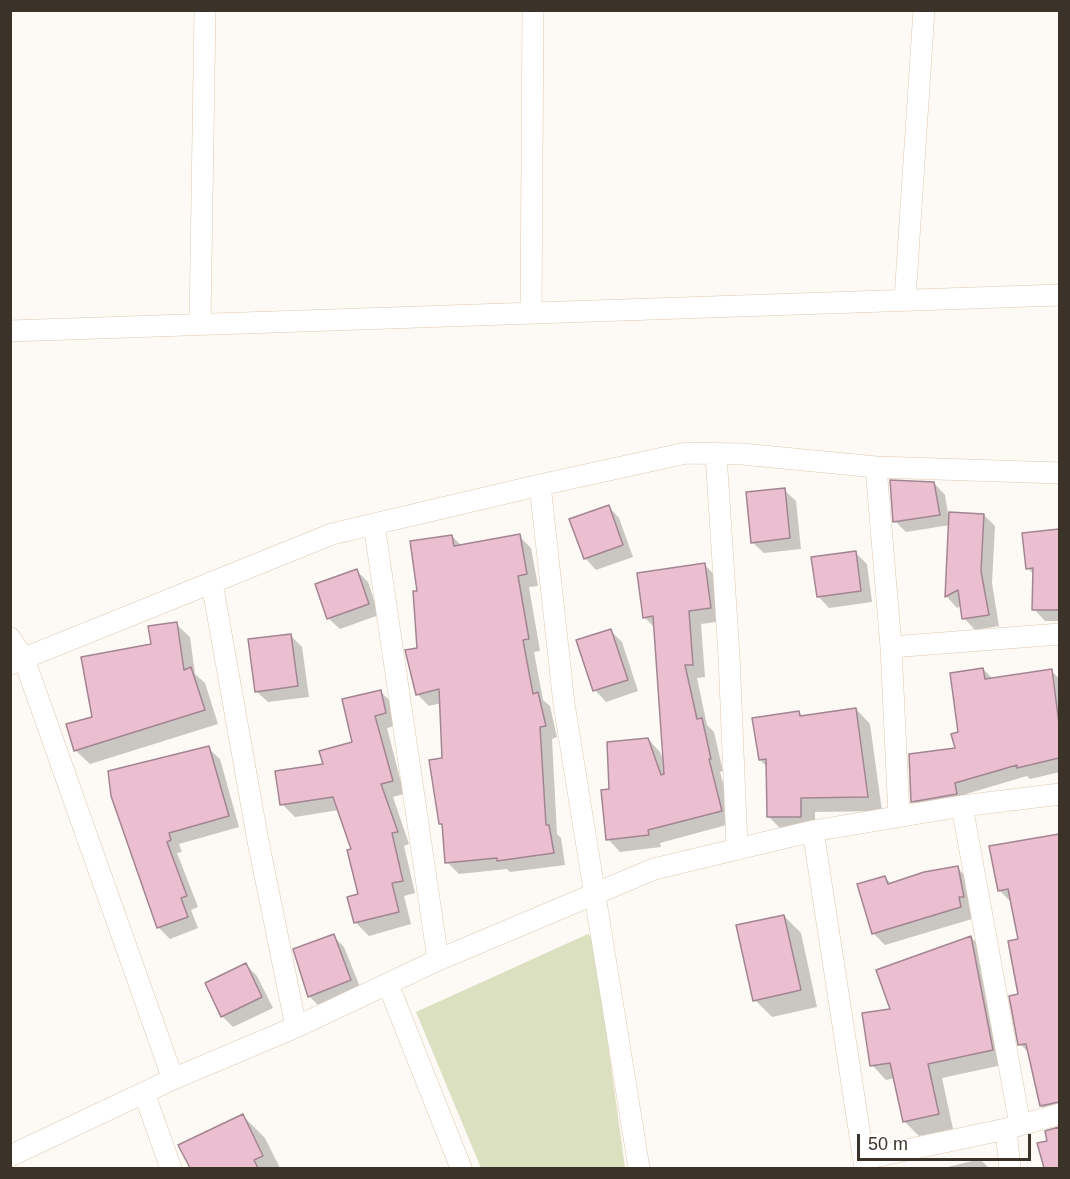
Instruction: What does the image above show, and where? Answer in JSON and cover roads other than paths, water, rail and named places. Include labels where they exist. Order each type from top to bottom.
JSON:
[{"type":"street","points":[[200,324],[205,10]]},
{"type":"street","points":[[531,312],[533,10]]},
{"type":"street","points":[[905,299],[924,10]]},
{"type":"street","points":[[10,331],[1059,295]]},
{"type":"street","points":[[17,661],[332,534],[686,453],[876,467],[1059,472]]},
{"type":"street","points":[[716,454],[729,656],[737,847]]},
{"type":"street","points":[[876,467],[891,647],[899,816]]},
{"type":"street","points":[[540,485],[564,704],[639,1168]]},
{"type":"street","points":[[374,524],[438,960]]},
{"type":"street","points":[[212,583],[258,841],[296,1028]]},
{"type":"street","points":[[891,647],[1059,634]]},
{"type":"street","points":[[10,638],[173,1079]]},
{"type":"street","points":[[11,1155],[173,1079],[296,1028],[438,960],[654,868],[813,831],[962,806],[1059,794]]},
{"type":"street","points":[[962,806],[1013,1127],[1010,1168]]},
{"type":"street","points":[[813,831],[864,1164],[1059,1114]]},
{"type":"street","points":[[388,984],[461,1168]]},
{"type":"street","points":[[144,1093],[171,1168]]}]
